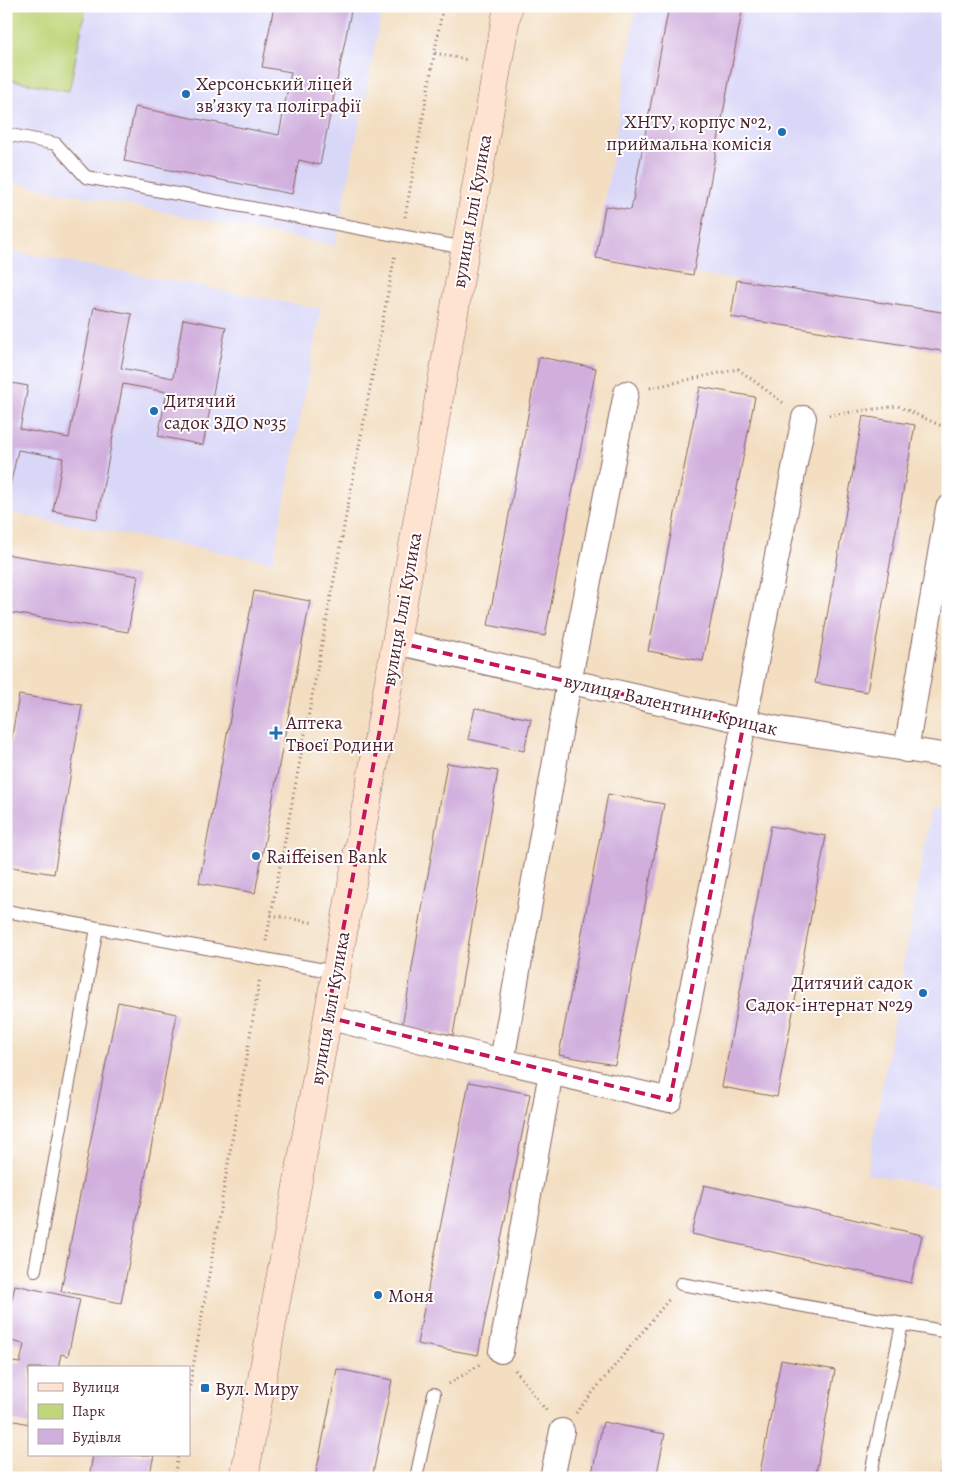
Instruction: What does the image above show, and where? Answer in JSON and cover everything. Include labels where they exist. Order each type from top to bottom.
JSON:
[{"type":"street","name":"вулиця Іллі Кулика","points":[[244,1478],[396,642],[508,6]]},
{"type":"street","points":[[502,1061],[569,682],[626,393]]},
{"type":"street","points":[[327,1017],[502,1061],[670,1100],[804,418]]},
{"type":"street","points":[[906,750],[948,508]]},
{"type":"street","name":"вулиця Валентини Крицак","points":[[396,642],[744,722],[948,756]]},
{"type":"street","points":[[500,1351],[551,1072]]},
{"type":"street","points":[[552,1478],[562,1431]]},
{"type":"lane","points":[[6,134],[56,144],[86,177],[465,248]]},
{"type":"lane","points":[[6,911],[335,972]]},
{"type":"lane","points":[[35,1270],[97,928]]},
{"type":"lane","points":[[681,1284],[948,1332]]},
{"type":"lane","points":[[870,1478],[902,1324]]},
{"type":"lane","points":[[416,1478],[434,1394]]},
{"type":"path","points":[[190,1385],[271,915],[443,6]]},
{"type":"path","points":[[434,53],[468,60]]},
{"type":"path","points":[[271,915],[315,923]]},
{"type":"path","points":[[434,1394],[500,1351],[562,1431],[681,1284]]},
{"type":"path","points":[[174,1478],[178,1456]]},
{"type":"highlighted area","points":[[396,642],[744,722],[670,1100],[327,1017]]},
{"type":"shaded area","name":"Херсонський ліцей зв’язку та поліграфії","points":[[6,6],[383,6],[335,246],[6,181]]},
{"type":"shaded area","name":"ХНТУ, корпус №2, приймальна комісія","points":[[636,6],[948,6],[948,313],[596,258]]},
{"type":"shaded area","name":"Дитячий садок ЗДО №35","points":[[6,250],[321,309],[273,562],[6,512]]},
{"type":"shaded area","name":"Дитячий садок Садок-інтернат №29","points":[[931,808],[948,811],[948,1188],[867,1174]]},
{"type":"green space","points":[[6,6],[86,6],[69,91],[6,79]]},
{"type":"building","points":[[274,6],[352,6],[320,165],[299,160],[292,194],[124,161],[135,107],[279,135],[291,72],[262,67]]},
{"type":"building","points":[[669,6],[743,6],[693,275],[596,258],[605,206],[631,210]]},
{"type":"building","points":[[737,280],[948,313],[948,352],[731,317]]},
{"type":"building","points":[[94,307],[132,314],[121,368],[173,378],[183,319],[226,327],[203,445],[158,436],[167,392],[123,384],[97,519],[53,511],[63,458],[18,450],[6,504],[6,382],[28,386],[20,429],[69,438]]},
{"type":"building","points":[[539,357],[596,368],[545,636],[488,625]]},
{"type":"building","points":[[700,387],[755,397],[703,661],[648,651]]},
{"type":"building","points":[[863,416],[915,425],[867,692],[815,683]]},
{"type":"building","points":[[6,554],[138,576],[128,632],[6,612]]},
{"type":"building","points":[[254,591],[310,601],[255,893],[199,883]]},
{"type":"building","points":[[19,695],[82,705],[54,874],[6,866],[6,770]]},
{"type":"building","points":[[475,708],[531,719],[524,751],[468,739]]},
{"type":"building","points":[[447,763],[498,771],[453,1035],[402,1027]]},
{"type":"building","points":[[608,794],[664,804],[615,1065],[559,1055]]},
{"type":"building","points":[[771,826],[826,836],[777,1097],[722,1087]]},
{"type":"building","points":[[118,1002],[177,1014],[121,1303],[61,1291]]},
{"type":"building","points":[[469,1082],[530,1094],[478,1355],[417,1344]]},
{"type":"building","points":[[704,1185],[922,1235],[911,1283],[692,1234]]},
{"type":"building","points":[[15,1285],[80,1299],[68,1356],[61,1354],[58,1366],[28,1366],[28,1424],[6,1419],[6,1391],[12,1362],[20,1363],[24,1344],[6,1340],[6,1327]]},
{"type":"building","points":[[781,1360],[835,1370],[815,1478],[759,1478]]},
{"type":"building","points":[[337,1369],[392,1380],[372,1478],[315,1478]]},
{"type":"building","points":[[603,1422],[665,1434],[656,1478],[591,1478]]},
{"type":"building","points":[[947,1437],[948,1478],[939,1478]]},
{"type":"building","points":[[93,1456],[154,1456],[149,1478],[89,1478]]},
{"type":"place","name":"Херсонський ліцей зв’язку та поліграфії","points":[[186,94]]},
{"type":"place","name":"ХНТУ, корпус №2, приймальна комісія","points":[[782,132]]},
{"type":"place","name":"Дитячий садок ЗДО №35","points":[[154,411]]},
{"type":"place","name":"Аптека Твоєї Родини","points":[[276,733]]},
{"type":"place","name":"Raiffeisen Bank","points":[[256,856]]},
{"type":"place","name":"Дитячий садок Садок-інтернат №29","points":[[923,993]]},
{"type":"place","name":"Моня","points":[[378,1295]]},
{"type":"place","name":"Вул. Миру","points":[[205,1388]]}]
